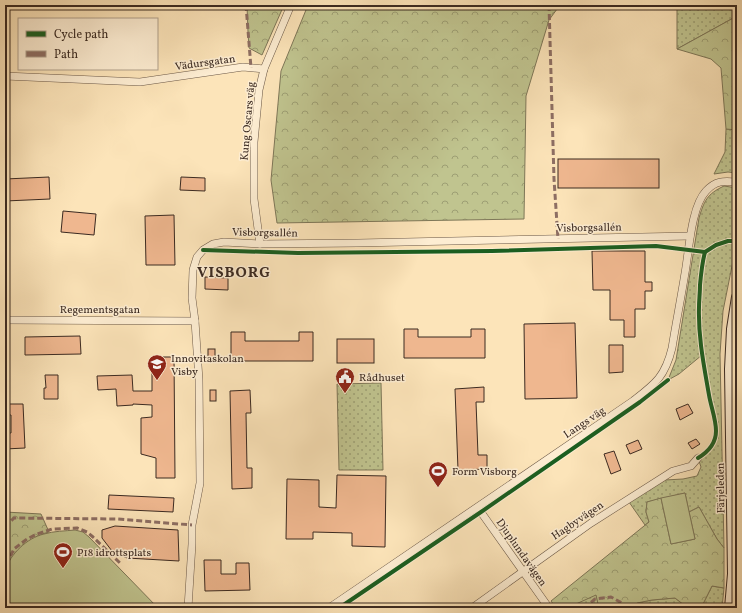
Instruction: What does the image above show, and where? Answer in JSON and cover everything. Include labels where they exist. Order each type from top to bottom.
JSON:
[{"type":"main road","name":"Färjeleden","points":[[730,608],[733,574],[730,369],[732,329],[737,296]]},
{"type":"street","name":"Kung Oscars väg","points":[[260,244],[254,199],[254,142],[259,90],[264,69],[291,5]]},
{"type":"street","name":"Vädursgatan","points":[[5,76],[140,82],[243,67],[264,69]]},
{"type":"street","name":"Langs väg","points":[[329,608],[634,401],[654,385],[664,372],[671,354],[690,236],[696,209],[706,191],[713,185],[722,181],[737,182]]},
{"type":"street","name":"Visborgsallén","points":[[188,608],[192,525],[200,483],[199,380],[192,298],[193,270],[197,257],[203,250],[213,244],[224,242],[260,244],[366,243],[690,236]]},
{"type":"street","name":"Regementsgatan","points":[[5,320],[195,321]]},
{"type":"street","name":"Hagbyvägen","points":[[472,608],[591,523],[673,471],[690,466],[698,458]]},
{"type":"street","name":"Djuplundavägen","points":[[478,508],[549,608]]},
{"type":"green space","points":[[247,5],[284,5],[262,55],[249,48]]},
{"type":"green space","points":[[308,5],[560,5],[549,20],[526,96],[524,219],[277,223],[271,180],[281,71]]},
{"type":"green space","points":[[677,5],[737,5],[737,16],[677,49]]},
{"type":"green space","points":[[737,16],[737,130],[726,129],[721,68],[711,59],[677,49]]},
{"type":"green space","points":[[726,129],[737,130],[737,173],[728,172],[714,174],[725,152]]},
{"type":"green space","points":[[724,186],[737,188],[737,241],[723,311],[720,354],[724,548],[717,539],[699,507],[689,512],[685,493],[647,502],[646,512],[649,522],[645,525],[629,502],[665,480],[683,479],[697,476],[701,467],[698,458],[712,446],[715,439],[715,424],[702,355],[679,374],[668,380],[676,360],[699,218],[710,195]]},
{"type":"green space","points":[[381,383],[383,470],[339,470],[337,384]]},
{"type":"green space","points":[[685,493],[695,539],[671,544],[661,498]]},
{"type":"green space","points":[[661,498],[671,544],[695,539],[689,512],[699,507],[717,539],[724,548],[724,588],[712,586],[701,608],[688,608],[675,598],[637,603],[638,608],[599,608],[596,595],[567,608],[556,608],[551,601],[649,522],[646,512],[647,502]]},
{"type":"green space","points":[[5,512],[41,514],[49,532],[42,534],[16,552],[5,572]]},
{"type":"green space","name":"P18 idrottsplats","points":[[75,530],[83,532],[89,537],[158,608],[7,608],[5,605],[4,574],[7,565],[15,553],[31,539],[38,536],[52,532]]},
{"type":"green space","points":[[712,586],[724,588],[722,608],[701,608]]},
{"type":"green space","points":[[596,594],[599,608],[567,608]]},
{"type":"green space","points":[[675,598],[688,608],[638,608],[636,603],[652,600]]},
{"type":"building","points":[[558,159],[659,159],[659,188],[558,188]]},
{"type":"building","points":[[49,177],[50,199],[5,201],[5,179]]},
{"type":"building","points":[[181,177],[205,178],[205,191],[180,190]]},
{"type":"building","points":[[63,211],[96,214],[94,235],[61,232]]},
{"type":"building","points":[[174,215],[175,265],[146,265],[145,216]]},
{"type":"building","points":[[592,251],[645,251],[645,282],[652,282],[652,291],[645,291],[645,309],[635,309],[635,337],[624,337],[624,320],[610,320],[610,290],[593,290]]},
{"type":"building","points":[[205,277],[228,278],[228,290],[205,289]]},
{"type":"building","points":[[575,323],[577,398],[525,399],[524,324]]},
{"type":"building","points":[[404,329],[418,329],[418,337],[471,337],[471,329],[485,329],[485,358],[404,358]]},
{"type":"building","points":[[231,332],[245,332],[245,341],[299,341],[299,332],[313,332],[313,361],[231,361]]},
{"type":"building","points":[[80,336],[81,354],[25,355],[25,337]]},
{"type":"building","points":[[337,339],[374,339],[374,363],[337,363]]},
{"type":"building","points":[[609,345],[623,345],[623,372],[609,373]]},
{"type":"building","points":[[208,349],[215,349],[215,360],[208,360]]},
{"type":"building","points":[[152,357],[174,357],[175,478],[156,478],[156,458],[141,454],[141,418],[152,417],[152,405],[133,404],[117,406],[116,389],[98,390],[97,376],[132,375],[133,391],[152,391]]},
{"type":"building","points":[[45,375],[58,375],[58,399],[44,399],[44,388],[46,388]]},
{"type":"building","points":[[484,387],[484,402],[476,402],[478,455],[487,455],[487,469],[458,470],[455,389]]},
{"type":"building","points":[[210,390],[216,390],[216,401],[210,401]]},
{"type":"building","points":[[250,390],[251,413],[246,413],[247,468],[252,468],[252,488],[232,489],[230,391]]},
{"type":"building","points":[[5,404],[23,404],[25,448],[5,449],[5,433],[11,433],[11,415],[5,415]]},
{"type":"building","points":[[688,404],[693,413],[680,420],[676,409]]},
{"type":"building","points":[[696,439],[700,444],[692,449],[688,443]]},
{"type":"building","points":[[638,440],[642,449],[630,454],[626,445]]},
{"type":"building","points":[[614,451],[621,470],[611,474],[604,454]]},
{"type":"building","points":[[337,475],[386,476],[385,547],[352,546],[352,533],[313,532],[313,539],[286,539],[287,479],[319,480],[319,507],[336,508]]},
{"type":"building","points":[[109,495],[174,498],[173,512],[108,509]]},
{"type":"building","points":[[115,526],[178,530],[179,561],[127,558],[112,551],[102,538],[102,530]]},
{"type":"building","points":[[204,560],[221,560],[221,574],[236,574],[236,563],[249,563],[250,590],[205,591]]},
{"type":"marked path","points":[[246,5],[251,68]]},
{"type":"marked path","points":[[549,5],[554,179],[558,239]]},
{"type":"marked path","points":[[5,527],[14,518],[117,519],[192,525]]},
{"type":"marked path","points":[[5,563],[9,559],[14,549],[27,539],[37,534],[52,529],[77,528],[87,532],[120,563]]},
{"type":"marked path","points":[[584,608],[595,599],[611,597],[622,603]]},
{"type":"cycle path","points":[[203,250],[298,253],[492,251],[656,246],[705,252],[716,245],[728,241],[737,241]]},
{"type":"cycle path","points":[[698,458],[711,447],[716,436],[715,422],[703,362],[699,329],[700,285],[705,252]]},
{"type":"cycle path","points":[[339,608],[640,402],[668,380]]},
{"type":"place","name":"Innovitaskolan Visby","points":[[157,381]]},
{"type":"place","name":"Rådhuset","points":[[345,394]]},
{"type":"place","name":"Form Visborg","points":[[438,488]]},
{"type":"place","name":"P18 idrottsplats","points":[[63,569]]},
{"type":"district","name":"VISBORG","points":[[234,272]]}]
